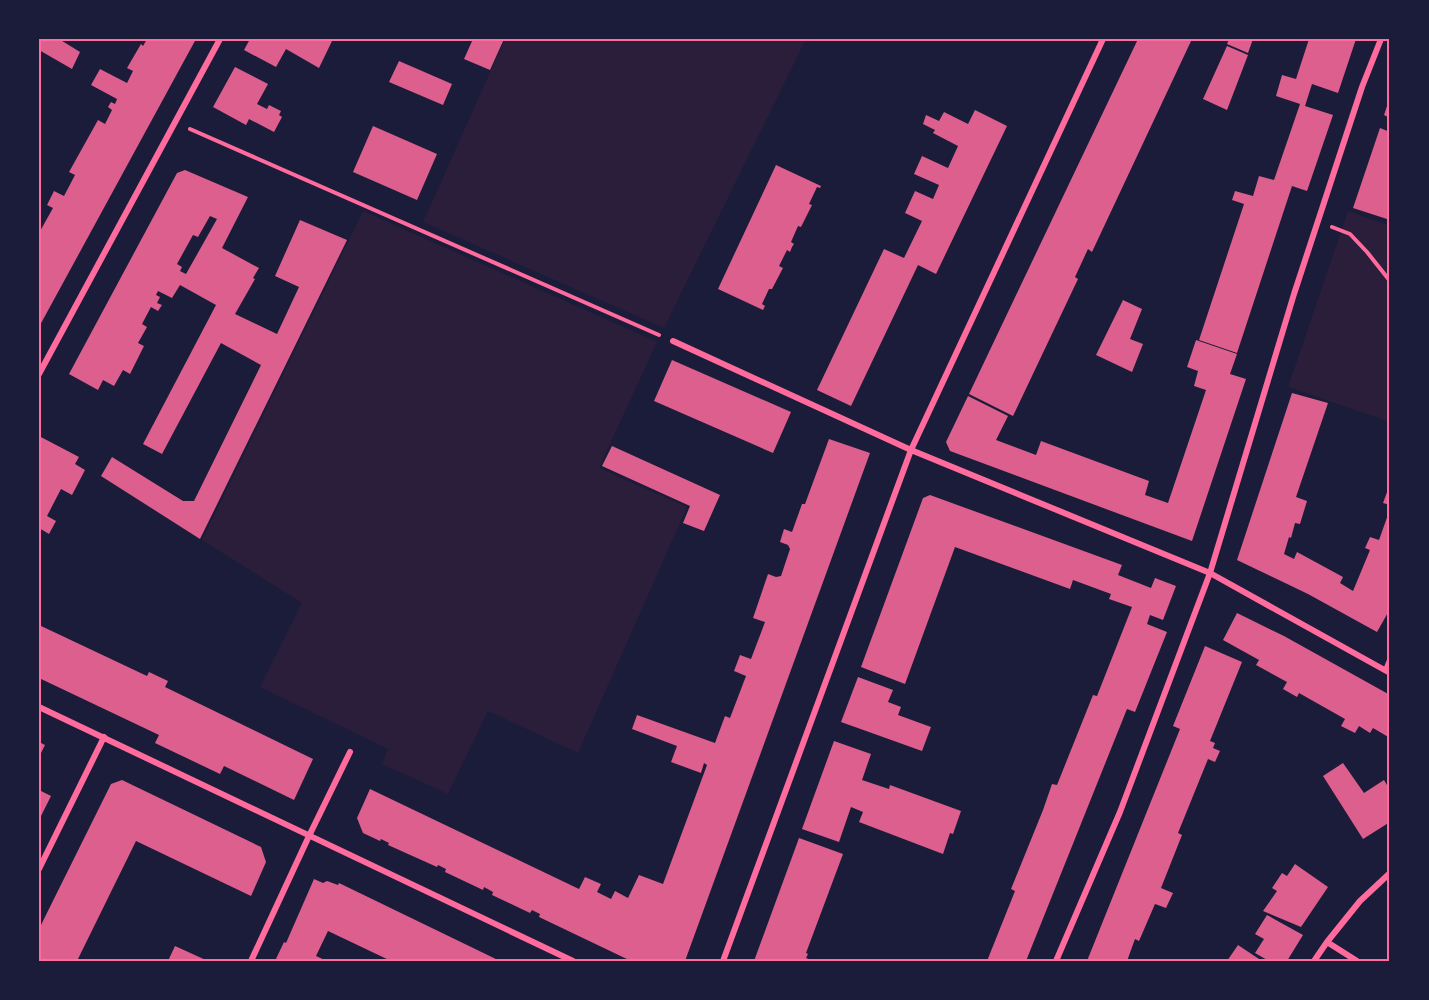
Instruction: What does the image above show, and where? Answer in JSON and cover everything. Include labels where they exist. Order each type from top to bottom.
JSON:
[{"type":"street","points":[[39,374],[220,39]]},
{"type":"street","points":[[723,961],[911,450],[1103,39]]},
{"type":"street","points":[[1056,961],[1120,812],[1210,573],[1294,294],[1362,87],[1381,39]]},
{"type":"street","points":[[673,342],[911,450],[1210,573],[1388,671],[1390,660]]},
{"type":"street","points":[[39,707],[573,961]]},
{"type":"street","points":[[39,869],[104,737]]},
{"type":"street","points":[[251,961],[350,752]]},
{"type":"street","points":[[1314,961],[1360,902],[1390,873]]},
{"type":"street","points":[[1327,942],[1357,961]]},
{"type":"path","points":[[176,123],[673,342]]},
{"type":"path","points":[[1318,222],[1350,234],[1390,281]]},
{"type":"path","points":[[1390,303],[1390,309]]},
{"type":"shaded area","points":[[505,39],[806,39],[664,328],[423,222]]},
{"type":"shaded area","points":[[363,211],[657,342],[599,468],[687,507],[578,753],[488,711],[448,794],[382,764],[388,749],[260,687],[302,603],[202,540]]},
{"type":"shaded area","points":[[1348,211],[1390,226],[1390,422],[1288,387]]},
{"type":"building","points":[[39,39],[59,39],[80,52],[72,69],[39,50]]},
{"type":"building","points":[[147,39],[196,39],[39,327],[39,233],[53,208],[47,205],[54,191],[64,196],[75,175],[69,172],[98,120],[105,124],[112,110],[108,107],[111,102],[115,104],[117,99],[91,85],[100,69],[127,83],[133,71],[127,68],[141,44],[143,46]]},
{"type":"building","points":[[250,39],[333,39],[319,68],[286,49],[276,67],[244,50]]},
{"type":"building","points":[[473,39],[504,39],[490,70],[464,59]]},
{"type":"building","points":[[1138,39],[1192,39],[1092,252],[1088,249],[1075,277],[1078,279],[1013,416],[969,394]]},
{"type":"building","points":[[1229,39],[1253,39],[1248,53],[1227,44]]},
{"type":"building","points":[[1309,39],[1356,39],[1338,93],[1312,84],[1305,106],[1333,115],[1307,191],[1292,186],[1237,353],[1199,340],[1244,204],[1232,200],[1235,191],[1253,196],[1259,176],[1274,180],[1300,104],[1276,96],[1282,75],[1296,79]]},
{"type":"building","points":[[1227,46],[1248,55],[1227,110],[1203,99]]},
{"type":"building","points":[[399,61],[452,84],[443,105],[389,82]]},
{"type":"building","points":[[235,67],[268,84],[257,104],[267,109],[269,105],[281,111],[279,115],[282,117],[274,132],[249,119],[246,125],[213,107]]},
{"type":"building","points":[[1390,97],[1390,118],[1384,115]]},
{"type":"building","points":[[975,110],[1007,126],[936,274],[918,265],[851,406],[817,390],[884,249],[904,258],[922,221],[905,213],[915,191],[933,199],[939,185],[914,174],[922,156],[948,168],[958,146],[933,133],[935,130],[923,124],[926,115],[939,121],[944,112],[968,124]]},
{"type":"building","points":[[373,126],[437,154],[417,200],[353,172]]},
{"type":"building","points":[[1380,128],[1390,132],[1390,211],[1387,219],[1353,208]]},
{"type":"building","points":[[776,165],[821,186],[817,187],[809,204],[812,205],[801,227],[798,226],[791,242],[794,244],[790,252],[787,250],[779,266],[783,268],[772,289],[769,289],[762,304],[765,306],[763,310],[718,289]]},
{"type":"building","points":[[185,170],[248,197],[222,248],[259,268],[235,314],[277,334],[299,287],[275,276],[300,220],[347,240],[200,539],[101,476],[112,457],[183,501],[194,501],[261,365],[221,343],[162,454],[143,444],[216,305],[180,285],[172,298],[158,291],[156,295],[160,297],[157,303],[162,305],[158,311],[151,307],[142,324],[147,327],[138,343],[144,346],[130,374],[123,370],[114,386],[103,380],[98,390],[69,374],[177,173]],"holes":[[[210,216],[217,219],[186,274],[180,271],[182,267],[177,264],[193,235],[198,237]]]},
{"type":"building","points":[[1123,300],[1142,309],[1130,339],[1143,344],[1132,372],[1096,355]]},
{"type":"building","points":[[1196,340],[1237,354],[1230,374],[1246,379],[1192,541],[950,451],[946,442],[968,396],[1008,416],[996,440],[1036,455],[1041,441],[1149,481],[1145,495],[1168,503],[1206,390],[1194,386],[1198,371],[1187,367]]},
{"type":"building","points":[[672,360],[791,412],[773,453],[654,401]]},
{"type":"building","points":[[1292,393],[1328,403],[1296,497],[1307,501],[1300,524],[1295,523],[1284,554],[1294,559],[1297,552],[1343,577],[1340,583],[1353,591],[1370,550],[1365,548],[1370,537],[1379,540],[1390,509],[1390,609],[1377,632],[1308,594],[1237,560]]},
{"type":"building","points":[[39,436],[79,457],[75,464],[85,470],[72,495],[61,489],[47,516],[56,521],[49,534],[39,528]]},
{"type":"building","points":[[829,439],[870,453],[685,961],[631,961],[539,917],[540,914],[532,910],[530,913],[492,895],[493,892],[484,887],[483,890],[445,872],[446,869],[438,865],[437,867],[388,845],[389,843],[381,839],[380,841],[363,833],[357,818],[370,789],[579,889],[585,877],[601,884],[597,892],[611,899],[615,891],[628,898],[639,875],[663,884],[707,765],[704,763],[701,773],[671,762],[677,746],[632,729],[637,715],[715,743],[725,716],[730,718],[746,676],[734,671],[740,655],[751,659],[765,622],[753,618],[768,574],[781,576],[790,549],[788,545],[780,542],[784,529],[792,532]]},
{"type":"building","points":[[612,446],[720,495],[704,531],[683,523],[690,506],[602,466]]},
{"type":"building","points":[[1390,484],[1390,505],[1383,503]]},
{"type":"building","points":[[930,495],[1122,565],[1118,575],[1151,588],[1155,578],[1176,586],[1163,620],[1150,615],[1147,624],[1167,632],[1135,712],[1127,709],[1026,961],[987,961],[1015,891],[1011,889],[1052,784],[1057,785],[1093,695],[1097,696],[1132,607],[1109,599],[1111,594],[1073,580],[1070,589],[955,547],[905,684],[861,667],[923,498]]},
{"type":"building","points":[[1237,613],[1284,636],[1390,695],[1390,738],[1373,728],[1370,733],[1359,726],[1355,733],[1341,726],[1345,719],[1299,693],[1297,697],[1283,689],[1287,682],[1256,665],[1259,660],[1223,640]]},
{"type":"building","points":[[39,625],[147,676],[149,672],[168,681],[165,687],[313,759],[294,800],[224,766],[220,774],[155,743],[159,735],[39,678]]},
{"type":"building","points":[[1205,646],[1242,662],[1210,741],[1215,743],[1213,748],[1220,751],[1215,762],[1208,759],[1178,833],[1182,835],[1161,888],[1173,893],[1166,908],[1155,904],[1139,941],[1135,939],[1127,961],[1087,961],[1180,729],[1173,726]]},
{"type":"building","points":[[858,677],[893,690],[888,702],[901,707],[898,715],[931,727],[922,751],[841,722]]},
{"type":"building","points":[[834,741],[871,754],[862,780],[889,789],[890,785],[961,811],[943,854],[859,822],[863,812],[851,807],[839,842],[802,829]]},
{"type":"building","points":[[39,742],[45,745],[39,757]]},
{"type":"building","points":[[1343,763],[1364,793],[1384,780],[1390,790],[1390,822],[1363,839],[1323,776]]},
{"type":"building","points":[[122,780],[261,847],[266,862],[251,896],[136,841],[77,961],[39,961],[39,929],[111,784]]},
{"type":"building","points":[[39,790],[51,796],[39,820]]},
{"type":"building","points":[[799,838],[843,854],[806,953],[808,954],[806,958],[814,961],[754,961]]},
{"type":"building","points":[[1295,864],[1328,887],[1301,927],[1263,911],[1277,891],[1272,888],[1282,873],[1287,876]]},
{"type":"building","points":[[314,879],[323,883],[327,881],[338,885],[339,883],[500,961],[391,961],[328,931],[316,956],[327,961],[275,961],[284,942],[286,943]]},
{"type":"building","points":[[1267,915],[1303,935],[1287,961],[1269,961],[1255,953],[1264,939],[1255,934]]},
{"type":"building","points":[[1238,945],[1262,961],[1227,961]]},
{"type":"building","points":[[175,946],[208,961],[168,961]]}]
